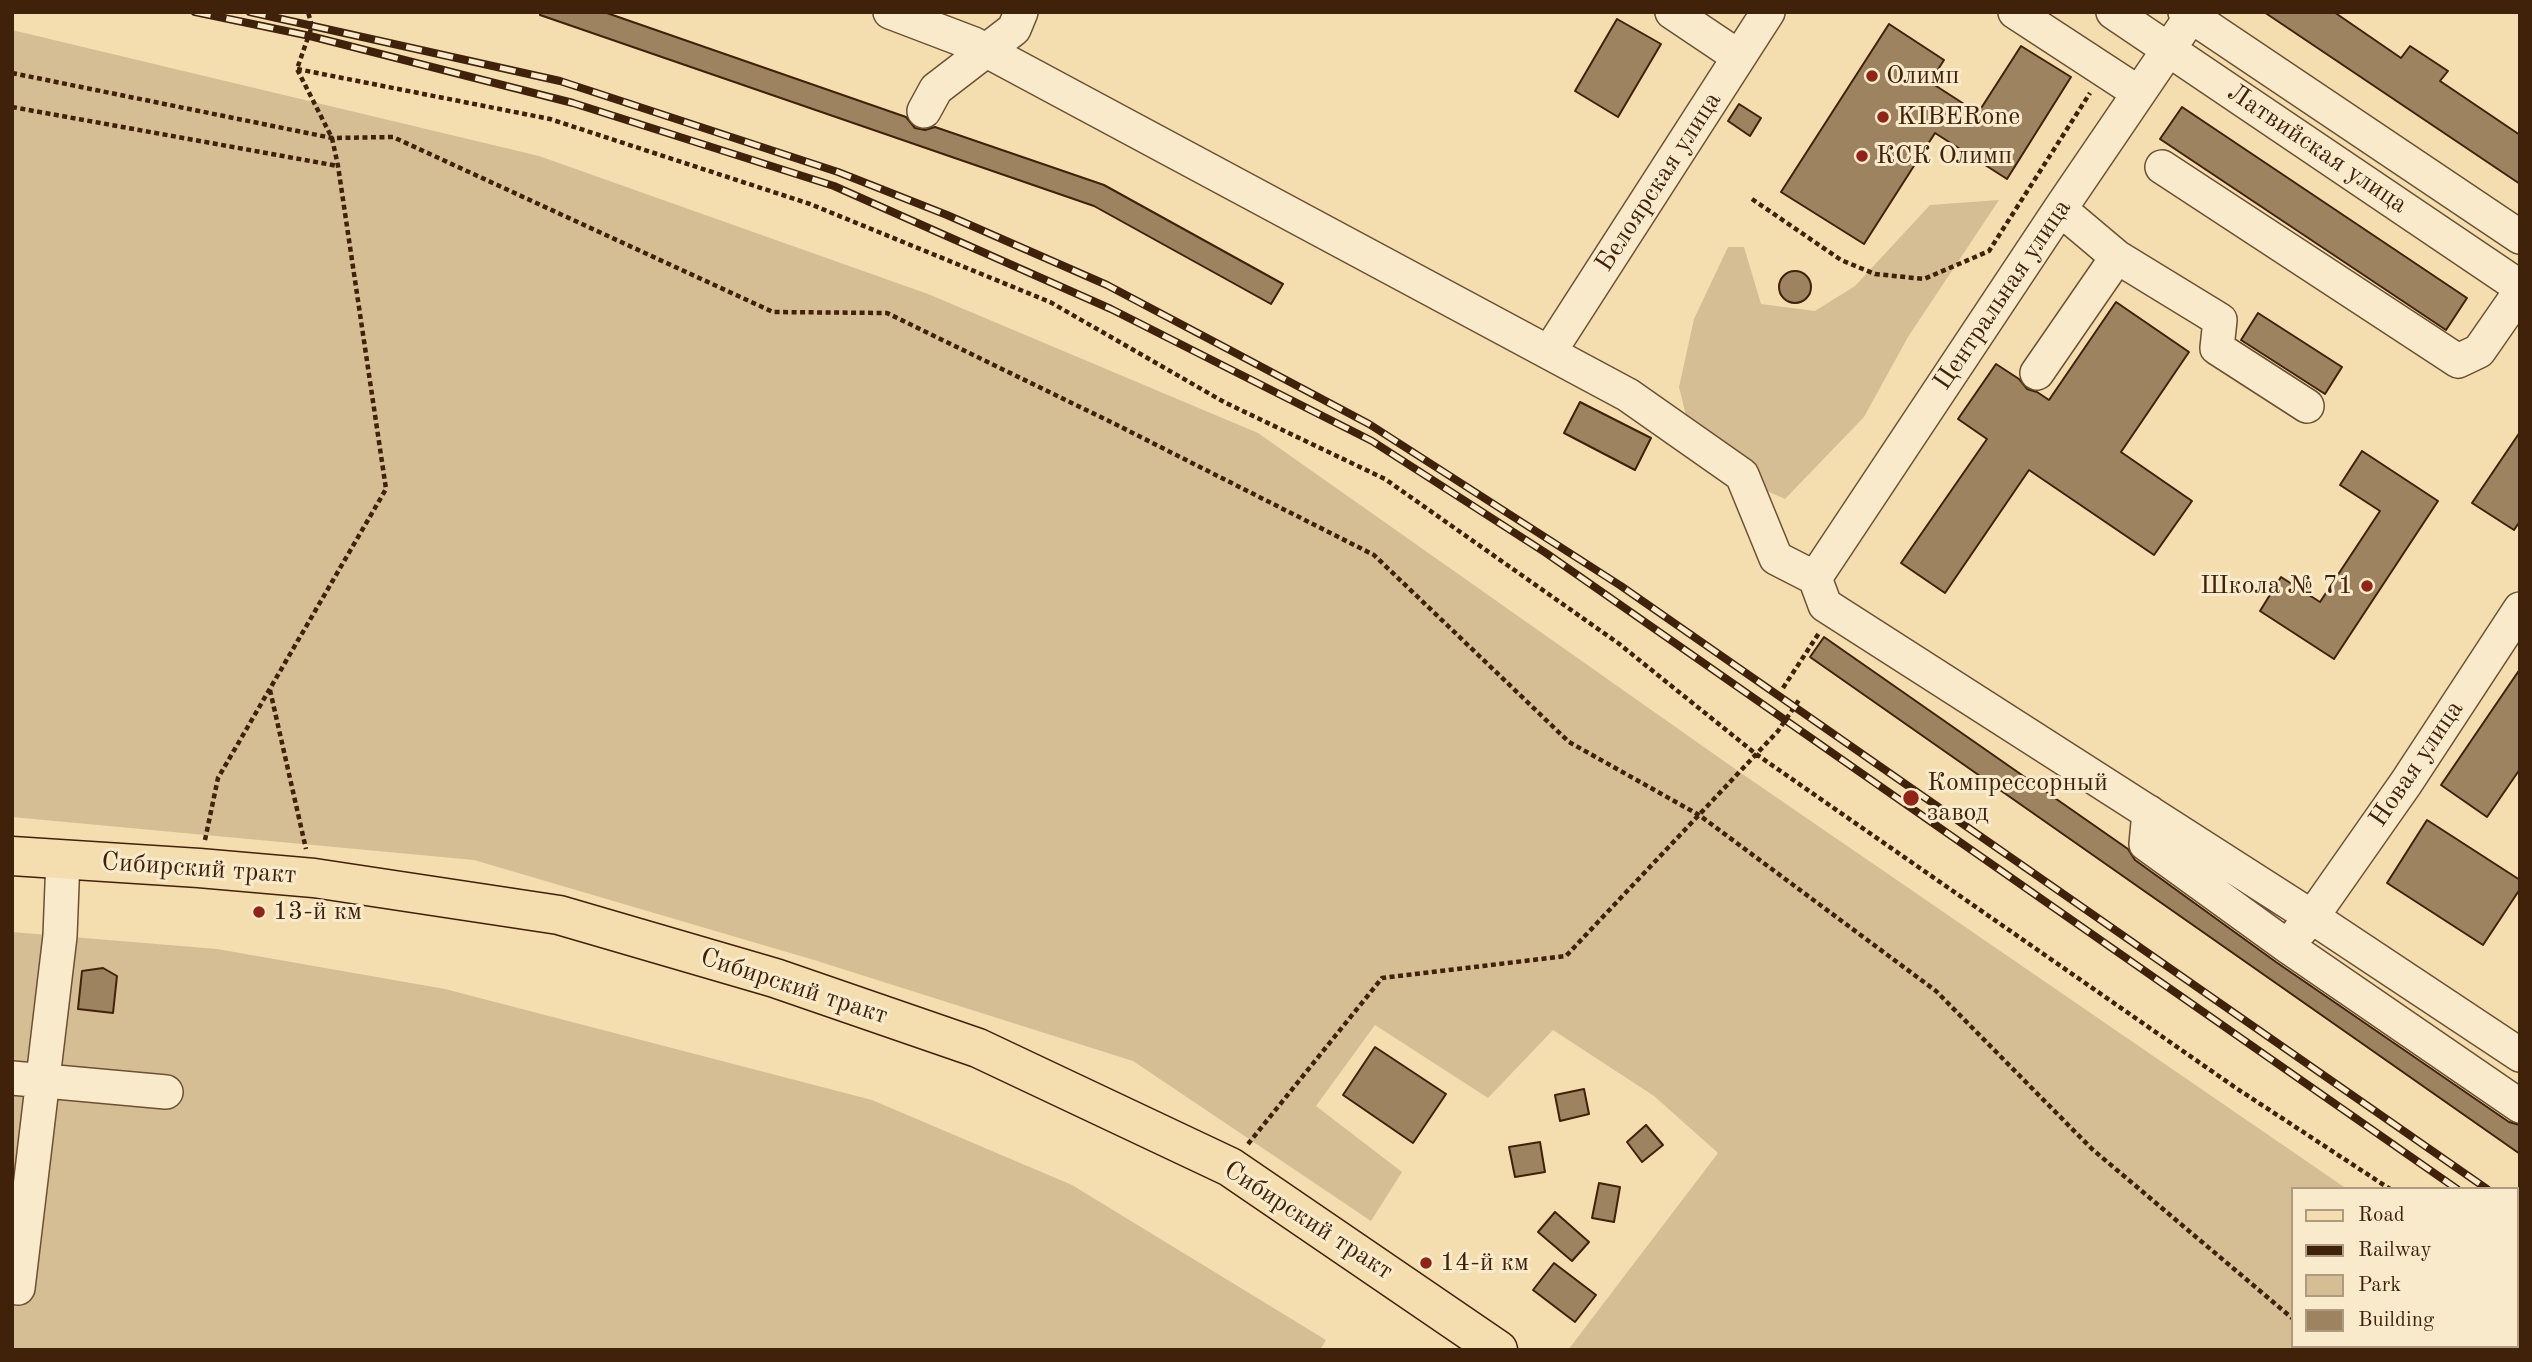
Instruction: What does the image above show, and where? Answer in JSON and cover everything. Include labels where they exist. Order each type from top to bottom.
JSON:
[{"type":"main road","name":"Сибирский тракт","points":[[12,856],[314,878],[559,915],[775,978],[978,1048],[1230,1167],[1498,1350]]},
{"type":"street","points":[[890,12],[988,51],[1628,395],[1742,475],[1776,558],[1820,592],[2149,813],[2520,1055]]},
{"type":"street","points":[[924,111],[936,89],[1014,29],[1021,12]]},
{"type":"street","points":[[1672,12],[1739,57]]},
{"type":"street","name":"Белоярская улица","points":[[1550,351],[1768,12]]},
{"type":"street","points":[[2015,12],[2138,93]]},
{"type":"street","name":"Латвийская улица","points":[[2113,12],[2520,289]]},
{"type":"street","name":"Латвийская улица","points":[[2190,14],[2520,237]]},
{"type":"street","name":"Центральная улица","points":[[1820,592],[2060,209],[2190,14]]},
{"type":"street","points":[[2162,167],[2458,361],[2479,351],[2520,289]]},
{"type":"street","points":[[2060,209],[2117,257],[2220,320],[2217,348],[2307,406]]},
{"type":"street","points":[[2037,373],[2117,257]]},
{"type":"street","name":"Новая улица","points":[[2287,946],[2312,917],[2406,783],[2520,609]]},
{"type":"street","points":[[2149,813],[2146,844],[2287,946],[2520,1106]]},
{"type":"street","points":[[18,1288],[28,1080],[60,936],[63,859]]},
{"type":"street","points":[[28,1080],[166,1092]]},
{"type":"path","points":[[199,868],[218,778],[386,489],[338,166],[332,138],[297,69],[312,26],[308,12]]},
{"type":"path","points":[[297,69],[550,120],[810,204],[1050,302],[1224,402],[1385,479],[1618,643],[1756,754],[2236,1088],[2389,1187]]},
{"type":"path","points":[[1752,200],[1841,260],[1875,274],[1924,279],[1989,251],[2103,72]]},
{"type":"path","points":[[12,73],[332,138],[393,137],[773,312],[887,313],[1374,555],[1569,742],[1699,815],[1936,991],[2092,1149],[2290,1316]]},
{"type":"path","points":[[12,107],[338,166]]},
{"type":"path","points":[[1783,688],[1824,626],[1820,592]]},
{"type":"path","points":[[270,689],[314,878]]},
{"type":"path","points":[[1243,1150],[1382,978],[1566,956],[1787,720],[1799,700]]},
{"type":"green space","points":[[12,30],[539,156],[928,294],[1258,433],[1738,771],[2344,1187],[2290,1187],[2290,1348],[2518,1348],[2518,1306],[2520,1350],[1568,1350],[1718,1153],[1654,1096],[1553,1030],[1488,1098],[1375,1025],[1316,1106],[1402,1172],[1371,1221],[1133,1061],[814,960],[474,860],[12,817]]},
{"type":"green space","points":[[1999,200],[1908,337],[1864,417],[1785,499],[1697,460],[1679,387],[1694,319],[1728,247],[1744,247],[1761,304],[1815,311],[1855,286],[1930,205]]},
{"type":"green space","points":[[12,932],[217,949],[445,989],[872,1100],[1072,1185],[1326,1340],[1320,1350],[12,1350]]},
{"type":"building","points":[[540,12],[604,12],[906,117],[915,128],[925,130],[935,127],[1104,185],[1283,284],[1271,304],[1094,206],[540,15]]},
{"type":"building","points":[[2264,12],[2334,12],[2401,58],[2410,46],[2448,71],[2440,81],[2520,135],[2520,184]]},
{"type":"building","points":[[1617,19],[1661,44],[1618,117],[1575,91]]},
{"type":"building","name":"КСК Олимп","points":[[1889,24],[1944,60],[1930,82],[1978,113],[2021,46],[2071,77],[2007,179],[1935,133],[1864,244],[1781,192]]},
{"type":"building","points":[[1739,104],[1761,118],[1750,136],[1728,121]]},
{"type":"building","points":[[2182,107],[2467,298],[2446,330],[2160,139]]},
{"type":"building","points":[[1795,271],[1806,276],[1811,287],[1806,298],[1795,303],[1784,298],[1779,287],[1784,276]]},
{"type":"building","points":[[2116,302],[2189,352],[2121,452],[2192,501],[2154,555],[2029,470],[1945,593],[1901,563],[1987,439],[1958,419],[1996,364],[2019,379],[2027,389],[2049,400]]},
{"type":"building","points":[[2258,313],[2342,367],[2325,394],[2241,340]]},
{"type":"building","points":[[1580,402],[1651,438],[1635,470],[1564,433]]},
{"type":"building","points":[[2520,432],[2520,521],[2514,530],[2472,503]]},
{"type":"building","points":[[2362,451],[2438,501],[2334,659],[2260,611],[2281,577],[2320,602],[2380,511],[2340,485]]},
{"type":"building","points":[[1824,637],[2128,849],[2135,860],[2276,962],[2509,1122],[2520,1125],[2520,1154],[1810,657]]},
{"type":"building","points":[[2520,669],[2520,769],[2487,817],[2441,785]]},
{"type":"building","points":[[2427,820],[2520,880],[2520,889],[2483,945],[2387,883]]},
{"type":"building","points":[[103,968],[117,976],[113,1013],[78,1009],[82,971]]},
{"type":"building","points":[[1375,1047],[1446,1094],[1413,1143],[1343,1095]]},
{"type":"building","points":[[1584,1089],[1589,1114],[1560,1121],[1555,1095]]},
{"type":"building","points":[[1646,1125],[1663,1145],[1642,1162],[1627,1142]]},
{"type":"building","points":[[1540,1142],[1545,1172],[1515,1177],[1509,1147]]},
{"type":"building","points":[[1599,1183],[1620,1187],[1614,1222],[1592,1218]]},
{"type":"building","points":[[1555,1212],[1589,1242],[1572,1261],[1538,1232]]},
{"type":"building","points":[[1554,1263],[1596,1295],[1575,1322],[1533,1290]]},
{"type":"railway","points":[[195,12],[310,36],[573,103],[834,186],[1111,309],[1372,441],[1546,553],[2454,1187]]},
{"type":"railway","points":[[250,12],[560,81],[838,172],[947,215],[1107,285],[1369,424],[1621,586],[2484,1187]]},
{"type":"place","name":"Олимп","points":[[1872,76]]},
{"type":"place","name":"KIBERone","points":[[1883,117]]},
{"type":"place","name":"КСК Олимп","points":[[1862,156]]},
{"type":"place","name":"Школа № 71","points":[[2367,586]]},
{"type":"place","name":"Компрессорный завод","points":[[1911,798]]},
{"type":"place","name":"13-й км","points":[[259,912]]},
{"type":"place","name":"14-й км","points":[[1426,1263]]}]
